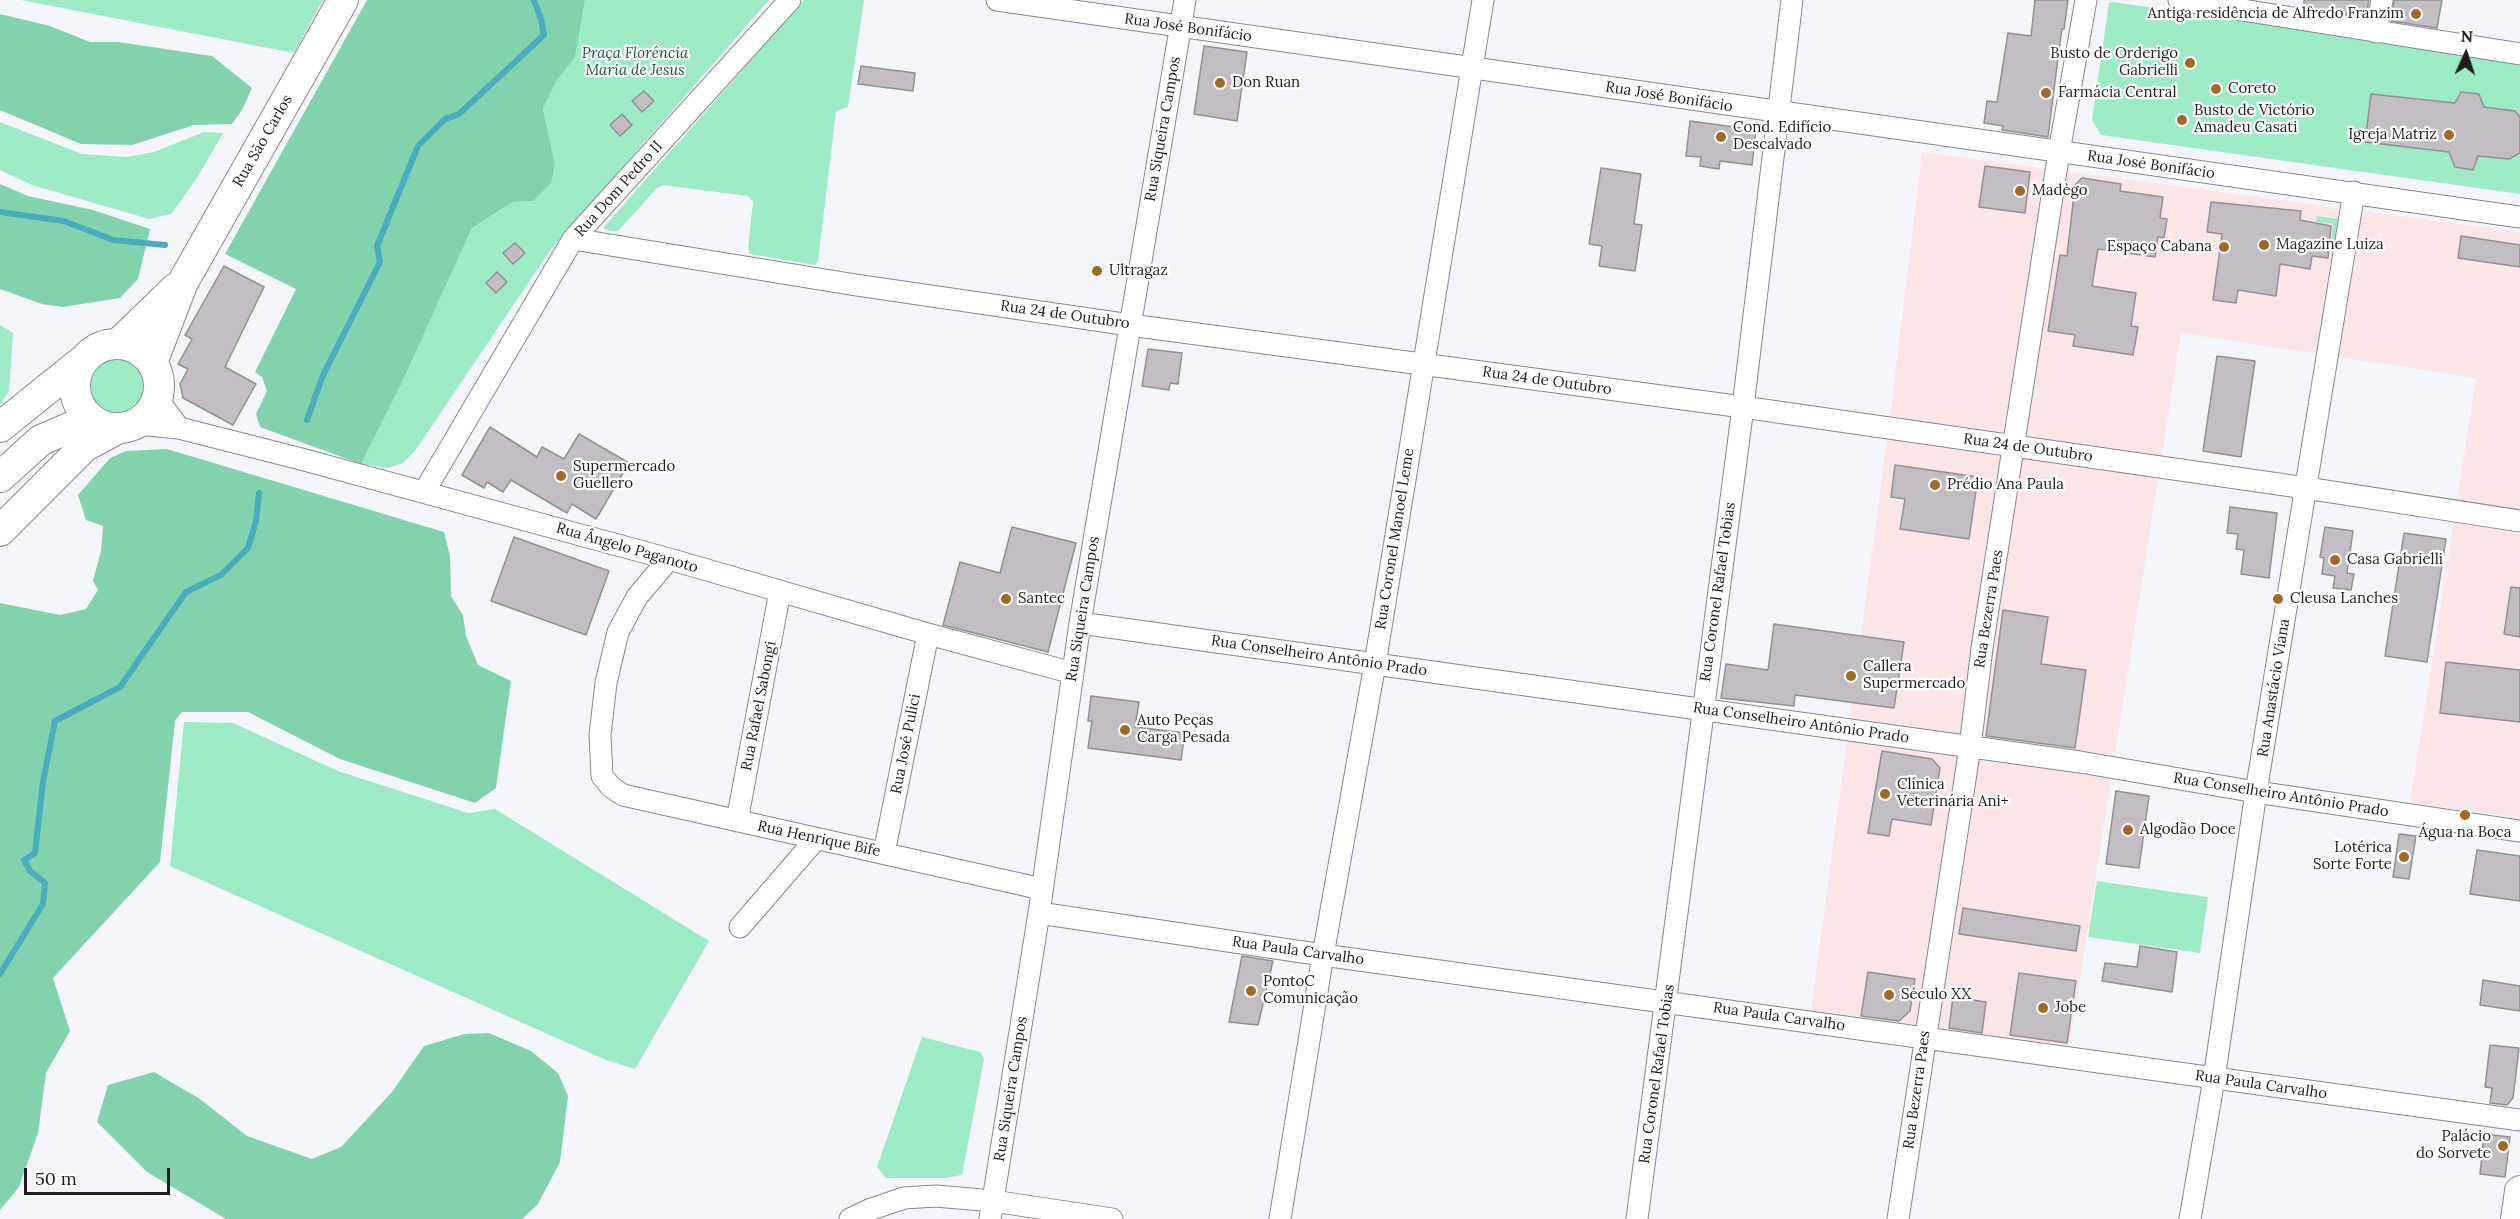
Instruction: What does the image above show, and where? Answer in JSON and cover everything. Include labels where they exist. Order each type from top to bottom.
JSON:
[{"type":"main road","name":"Rua São Carlos","points":[[152,363],[183,282],[343,0]]},
{"type":"main road","name":"Rua São Carlos","points":[[118,344],[183,282]]},
{"type":"main road","points":[[0,427],[93,351],[105,345],[118,344],[138,349],[152,363],[158,374],[158,400],[153,409],[127,426],[85,446],[0,531]]},
{"type":"main road","points":[[81,362],[74,385],[76,398],[88,420],[103,427],[127,426]]},
{"type":"main road","points":[[0,477],[41,440],[88,420]]},
{"type":"main road","points":[[2516,1219],[2520,1191]]},
{"type":"street","name":"Rua Dom Pedro II","points":[[424,492],[573,238],[790,0]]},
{"type":"street","name":"Rua José Bonifácio","points":[[997,0],[2520,217]]},
{"type":"street","name":"Rua Siqueira Campos","points":[[991,1210],[1039,913],[1080,623],[1185,0]]},
{"type":"street","name":"Rua Coronel Manoel Leme","points":[[1280,1219],[1323,955],[1375,664],[1483,0]]},
{"type":"street","name":"Rua Coronel Rafael Tobias","points":[[1637,1219],[1743,407],[1792,0]]},
{"type":"street","name":"Rua Bezerra Paes","points":[[1898,1219],[1970,747],[1979,666],[2059,152],[2086,0]]},
{"type":"street","points":[[2179,0],[2254,10],[2520,54]]},
{"type":"street","points":[[2376,32],[2382,0]]},
{"type":"street","name":"Rua Anastácio Viana","points":[[2190,1219],[2214,1078],[2256,792],[2354,192]]},
{"type":"street","name":"Rua 24 de Outubro","points":[[573,238],[856,285],[1130,325],[1743,407],[2520,521]]},
{"type":"street","points":[[158,400],[179,428]]},
{"type":"street","name":"Rua Ângelo Paganoto","points":[[127,426],[179,428],[669,559],[928,634],[1073,673]]},
{"type":"street","name":"Rua Henrique Bife","points":[[669,559],[637,597],[618,632],[606,682],[600,735],[603,776],[611,787],[623,795],[1042,889]]},
{"type":"street","name":"Rua Rafael Sabongi","points":[[737,821],[780,591]]},
{"type":"street","name":"Rua Conselheiro Antônio Prado","points":[[1080,623],[1970,747],[2520,831]]},
{"type":"street","name":"Rua José Pulici","points":[[885,854],[928,634]]},
{"type":"street","points":[[740,927],[816,839]]},
{"type":"street","name":"Rua Paula Carvalho","points":[[1039,913],[1323,955],[2520,1120]]},
{"type":"street","points":[[850,1219],[868,1210],[904,1198],[936,1196],[991,1210],[1112,1219]]},
{"type":"shaded area","points":[[1922,152],[2520,232],[2520,818],[2410,803],[2476,378],[2181,333],[2069,1049],[1811,1011],[1890,417]]},
{"type":"green space","points":[[21,0],[323,0],[294,53]]},
{"type":"green space","points":[[367,0],[585,0],[575,58],[557,80],[543,109],[555,164],[551,183],[533,201],[513,202],[472,228],[400,387],[361,464],[260,427],[256,414],[267,391],[262,377],[255,372],[296,289],[225,254]]},
{"type":"green space","name":"Praça Florência Maria de Jesus","points":[[585,0],[769,0],[551,249],[415,451],[403,463],[388,468],[361,464],[400,387],[472,228],[513,202],[533,201],[555,164],[543,109],[557,80],[575,58]]},
{"type":"green space","points":[[804,0],[864,0],[848,107],[836,111],[818,261],[815,265],[750,254],[748,248],[753,202],[748,196],[663,185],[657,188],[618,231],[603,228]]},
{"type":"green space","points":[[2109,3],[2520,62],[2520,194],[2101,135],[2092,120]]},
{"type":"green space","points":[[0,14],[50,26],[90,42],[118,42],[212,56],[252,88],[242,110],[232,124],[194,125],[132,145],[81,144],[0,110]]},
{"type":"green space","points":[[0,122],[82,154],[127,157],[154,152],[204,132],[223,133],[197,178],[171,214],[149,219],[32,185],[0,170]]},
{"type":"green space","points":[[0,184],[28,196],[93,210],[150,229],[138,279],[120,298],[63,307],[42,304],[0,289]]},
{"type":"green space","points":[[2317,216],[2338,219],[2335,242],[2331,242],[2333,224],[2316,222]]},
{"type":"green space","points":[[0,325],[13,333],[9,391],[0,405]]},
{"type":"green space","points":[[118,355],[136,361],[144,369],[150,387],[144,405],[136,413],[118,419],[100,413],[92,405],[86,387],[92,369],[100,361]]},
{"type":"green space","points":[[167,449],[444,532],[450,556],[451,596],[463,615],[466,636],[478,665],[511,681],[496,788],[475,803],[340,759],[248,712],[182,712],[175,721],[160,862],[53,978],[70,1031],[46,1073],[38,1133],[19,1187],[0,1210],[0,603],[60,615],[86,609],[98,590],[93,581],[101,551],[103,526],[86,520],[78,495],[110,458],[126,451]]},
{"type":"green space","points":[[184,722],[233,723],[338,771],[468,813],[495,809],[709,941],[635,1069],[606,1060],[170,866]]},
{"type":"green space","points":[[2097,881],[2208,897],[2200,953],[2088,937]]},
{"type":"green space","points":[[489,1033],[531,1051],[558,1073],[568,1096],[560,1162],[538,1204],[522,1219],[226,1219],[147,1172],[97,1122],[108,1085],[154,1072],[200,1099],[247,1136],[312,1159],[341,1147],[392,1092],[424,1046],[464,1034]]},
{"type":"green space","points":[[922,1037],[980,1052],[984,1059],[962,1175],[946,1178],[886,1178],[877,1167]]},
{"type":"building","points":[[2035,0],[2068,0],[2048,137],[2002,130],[2003,126],[1984,123],[1987,101],[1997,102],[2008,33],[2031,36]]},
{"type":"building","points":[[2304,0],[2369,0],[2366,17],[2304,7]]},
{"type":"building","name":"Antiga residência de Alfredo Franzim","points":[[2394,0],[2442,0],[2437,28],[2391,21]]},
{"type":"building","name":"Don Ruan","points":[[1204,46],[1247,52],[1237,121],[1194,114]]},
{"type":"building","points":[[861,66],[915,73],[913,91],[858,84]]},
{"type":"building","points":[[644,91],[654,101],[642,112],[632,101]]},
{"type":"building","name":"Igreja Matriz","points":[[2461,92],[2479,94],[2484,107],[2515,111],[2520,117],[2520,153],[2509,159],[2478,156],[2473,170],[2455,167],[2449,152],[2365,142],[2371,94],[2455,103]]},
{"type":"building","points":[[622,114],[632,125],[620,136],[610,125]]},
{"type":"building","name":"Cond. Edifício Descalvado","points":[[1690,121],[1756,130],[1752,165],[1720,161],[1719,169],[1700,166],[1701,157],[1686,156]]},
{"type":"building","points":[[1985,166],[2030,172],[2025,213],[1979,207]]},
{"type":"building","points":[[1601,168],[1641,174],[1634,224],[1642,225],[1635,271],[1599,266],[1602,246],[1589,244]]},
{"type":"building","points":[[2082,178],[2121,184],[2120,191],[2163,197],[2160,218],[2167,219],[2164,238],[2158,237],[2155,257],[2098,249],[2092,286],[2136,293],[2131,326],[2138,327],[2133,355],[2073,346],[2075,335],[2048,331],[2060,255],[2067,256],[2075,185]]},
{"type":"building","points":[[2211,202],[2301,211],[2300,220],[2331,226],[2328,258],[2312,256],[2310,269],[2280,264],[2276,296],[2238,290],[2236,303],[2213,300],[2222,234],[2207,232]]},
{"type":"building","points":[[2461,236],[2520,245],[2520,267],[2458,258]]},
{"type":"building","points":[[515,243],[525,253],[513,264],[503,253]]},
{"type":"building","points":[[224,266],[264,287],[225,367],[256,384],[233,425],[183,398],[180,384],[188,369],[178,364],[192,339],[185,335]]},
{"type":"building","points":[[497,272],[507,282],[496,293],[486,283]]},
{"type":"building","points":[[1148,349],[1182,353],[1178,384],[1170,383],[1169,390],[1142,386]]},
{"type":"building","points":[[2217,356],[2255,361],[2241,457],[2203,451]]},
{"type":"building","points":[[490,427],[537,457],[542,447],[564,459],[579,434],[629,463],[596,519],[572,504],[567,513],[511,480],[503,492],[487,482],[484,488],[462,475]]},
{"type":"building","points":[[1895,465],[1978,477],[1969,539],[1900,529],[1905,499],[1891,497]]},
{"type":"building","points":[[2230,507],[2277,513],[2269,578],[2241,574],[2244,550],[2236,549],[2238,534],[2227,533]]},
{"type":"building","name":"Santec","points":[[1012,527],[1076,543],[1048,652],[943,625],[960,562],[1000,573]]},
{"type":"building","points":[[2325,527],[2353,531],[2347,573],[2354,574],[2351,590],[2333,588],[2335,576],[2322,574],[2324,558],[2320,557]]},
{"type":"building","points":[[2404,533],[2446,539],[2427,662],[2385,656]]},
{"type":"building","points":[[514,537],[609,571],[586,635],[491,601]]},
{"type":"building","points":[[2511,587],[2520,588],[2520,637],[2504,634]]},
{"type":"building","points":[[2003,610],[2048,617],[2041,664],[2086,670],[2075,748],[1986,736]]},
{"type":"building","name":"Callera Supermercado","points":[[1774,624],[1904,642],[1894,708],[1795,695],[1794,706],[1721,698],[1726,664],[1768,670]]},
{"type":"building","points":[[2446,662],[2520,670],[2520,722],[2440,713]]},
{"type":"building","name":"Auto Peças Carga Pesada","points":[[1091,696],[1139,702],[1135,727],[1185,733],[1181,760],[1088,748],[1092,721],[1088,721]]},
{"type":"building","points":[[1882,751],[1932,759],[1940,768],[1931,825],[1892,819],[1889,836],[1868,833]]},
{"type":"building","name":"Algodão Doce","points":[[2116,791],[2149,796],[2139,868],[2106,864]]},
{"type":"building","name":"Lotérica Sorte Forte","points":[[2399,834],[2416,836],[2409,879],[2393,877]]},
{"type":"building","points":[[2477,850],[2520,856],[2520,901],[2470,894]]},
{"type":"building","points":[[1963,908],[2080,926],[2076,951],[1959,934]]},
{"type":"building","points":[[2140,946],[2177,952],[2172,992],[2102,981],[2105,963],[2137,967]]},
{"type":"building","name":"PontoC Comunicação","points":[[1242,956],[1273,961],[1258,1025],[1229,1022]]},
{"type":"building","name":"Século XX","points":[[1868,972],[1915,979],[1910,1011],[1899,1021],[1861,1016]]},
{"type":"building","name":"Jobe","points":[[2019,973],[2076,981],[2067,1043],[2010,1035]]},
{"type":"building","points":[[2483,980],[2520,986],[2520,1011],[2480,1005]]},
{"type":"building","points":[[1953,997],[1986,1002],[1982,1033],[1949,1028]]},
{"type":"building","points":[[2490,1045],[2519,1048],[2513,1098],[2507,1105],[2490,1103],[2492,1088],[2485,1087]]},
{"type":"building","points":[[2484,1134],[2510,1137],[2505,1177],[2480,1174]]},
{"type":"waterway","points":[[307,420],[323,375],[380,262],[377,246],[418,146],[445,119],[459,114],[544,35],[534,0]]},
{"type":"waterway","points":[[0,212],[64,221],[113,240],[165,245]]},
{"type":"waterway","points":[[0,974],[43,904],[45,883],[30,871],[24,860],[35,853],[43,782],[55,721],[120,687],[186,592],[221,575],[248,548],[256,521],[259,493]]},
{"type":"place","name":"Antiga residência de Alfredo Franzim","points":[[2416,14]]},
{"type":"place","name":"Busto de Orderigo Gabrielli","points":[[2190,63]]},
{"type":"place","name":"Don Ruan","points":[[1220,83]]},
{"type":"place","name":"Coreto","points":[[2216,89]]},
{"type":"place","name":"Farmácia Central","points":[[2046,93]]},
{"type":"place","name":"Busto de Victório Amadeu Casati","points":[[2182,120]]},
{"type":"place","name":"Igreja Matriz","points":[[2449,135]]},
{"type":"place","name":"Cond. Edifício Descalvado","points":[[1721,137]]},
{"type":"place","name":"Madègo","points":[[2020,191]]},
{"type":"place","name":"Magazine Luiza","points":[[2264,245]]},
{"type":"place","name":"Espaço Cabana","points":[[2224,247]]},
{"type":"place","name":"Ultragaz","points":[[1097,271]]},
{"type":"place","name":"Supermercado Guellero","points":[[561,476]]},
{"type":"place","name":"Prédio Ana Paula","points":[[1935,485]]},
{"type":"place","name":"Casa Gabrielli","points":[[2335,560]]},
{"type":"place","name":"Santec","points":[[1006,599]]},
{"type":"place","name":"Cleusa Lanches","points":[[2278,599]]},
{"type":"place","name":"Callera Supermercado","points":[[1851,676]]},
{"type":"place","name":"Auto Peças Carga Pesada","points":[[1125,730]]},
{"type":"place","name":"Clínica Veterinária Ani+","points":[[1885,794]]},
{"type":"place","name":"Água na Boca","points":[[2465,815]]},
{"type":"place","name":"Algodão Doce","points":[[2128,830]]},
{"type":"place","name":"Lotérica Sorte Forte","points":[[2404,857]]},
{"type":"place","name":"PontoC Comunicação","points":[[1251,991]]},
{"type":"place","name":"Século XX","points":[[1889,995]]},
{"type":"place","name":"Jobe","points":[[2043,1008]]},
{"type":"place","name":"Palácio do Sorvete","points":[[2503,1146]]}]
